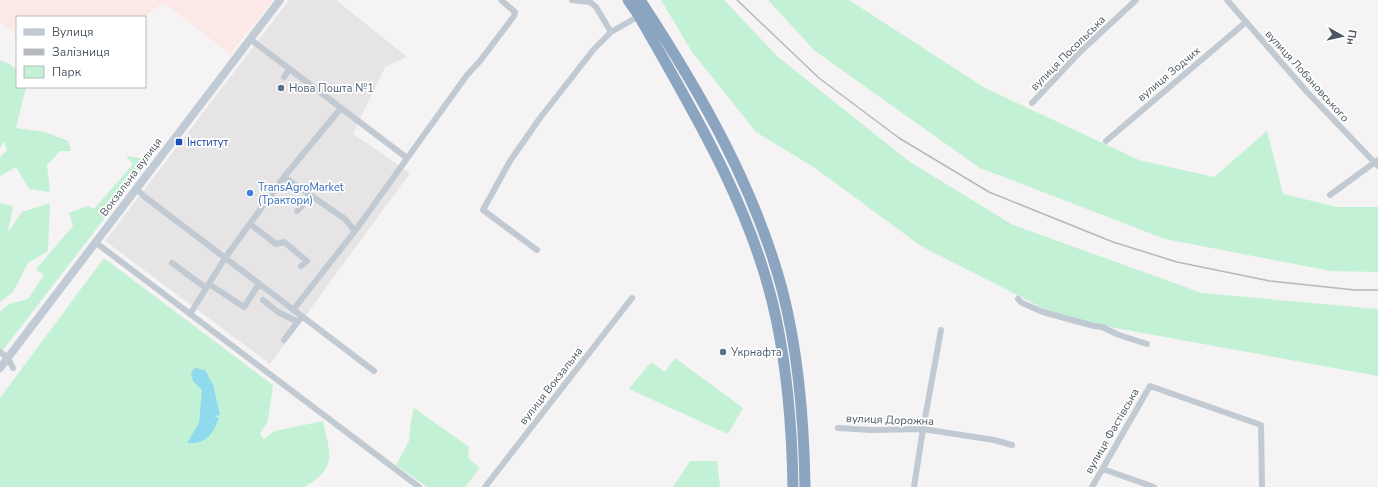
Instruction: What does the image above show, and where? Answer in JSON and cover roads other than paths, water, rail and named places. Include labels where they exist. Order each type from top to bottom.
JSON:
[{"type":"highway","points":[[628,0],[639,16],[698,120],[738,202],[759,255],[776,318],[783,355],[789,409],[793,487]]},
{"type":"highway","points":[[640,0],[664,36],[709,113],[750,198],[770,252],[781,289],[797,364],[802,402],[805,487]]},
{"type":"street","name":"Вокзальна вулиця","points":[[0,368],[280,0]]},
{"type":"street","points":[[294,310],[355,231],[467,75],[480,61],[514,16],[515,12],[501,0]]},
{"type":"street","points":[[572,0],[590,2],[596,7],[611,32]]},
{"type":"street","name":"вулиця Посольська","points":[[1032,103],[1080,52],[1136,0]]},
{"type":"street","name":"вулиця Лобановського","points":[[1227,0],[1308,93],[1377,163]]},
{"type":"street","points":[[537,250],[483,210],[510,161],[540,118],[594,49],[611,32],[639,16]]},
{"type":"street","name":"вулиця Зодчих","points":[[1106,142],[1246,22]]},
{"type":"street","points":[[250,39],[407,158]]},
{"type":"street","points":[[284,77],[290,69]]},
{"type":"street","points":[[190,314],[225,258],[284,178],[341,108]]},
{"type":"street","points":[[1330,195],[1377,163]]},
{"type":"street","points":[[284,178],[344,219],[355,231]]},
{"type":"street","points":[[136,189],[374,371]]},
{"type":"street","points":[[298,211],[311,196]]},
{"type":"street","points":[[250,224],[276,244],[284,242],[307,261],[301,266]]},
{"type":"street","points":[[95,242],[419,487]]},
{"type":"street","points":[[172,263],[244,307],[259,284]]},
{"type":"street","name":"вулиця Вокзальна","points":[[485,487],[632,298]]},
{"type":"street","points":[[1018,299],[1022,303],[1042,312],[1068,320],[1102,327],[1118,335],[1147,344]]},
{"type":"street","points":[[263,300],[278,312],[298,322]]},
{"type":"street","points":[[284,340],[303,317]]},
{"type":"street","points":[[914,487],[922,429],[941,330]]},
{"type":"street","points":[[0,352],[8,358],[14,368]]},
{"type":"street","name":"вулиця Фастівська","points":[[1092,487],[1150,386],[1261,425],[1262,487]]},
{"type":"street","name":"вулиця Дорожна","points":[[838,428],[871,430],[922,429],[994,440],[1012,445]]},
{"type":"street","points":[[1103,469],[1154,487]]},
{"type":"water","points":[[195,368],[205,370],[213,385],[220,415],[215,416],[219,418],[208,437],[199,442],[187,443],[199,423],[202,390],[193,381],[191,373]]},
{"type":"railway","points":[[737,0],[819,78],[899,138],[989,192],[1113,242],[1177,262],[1270,281],[1355,290],[1378,290]]},
{"type":"place","name":"Нова Пошта №1","points":[[281,88]]},
{"type":"place","name":"Інститут","points":[[179,142]]},
{"type":"place","name":"TransAgroMarket (Трактори)","points":[[250,193]]},
{"type":"place","name":"Укрнафта","points":[[723,352]]}]
